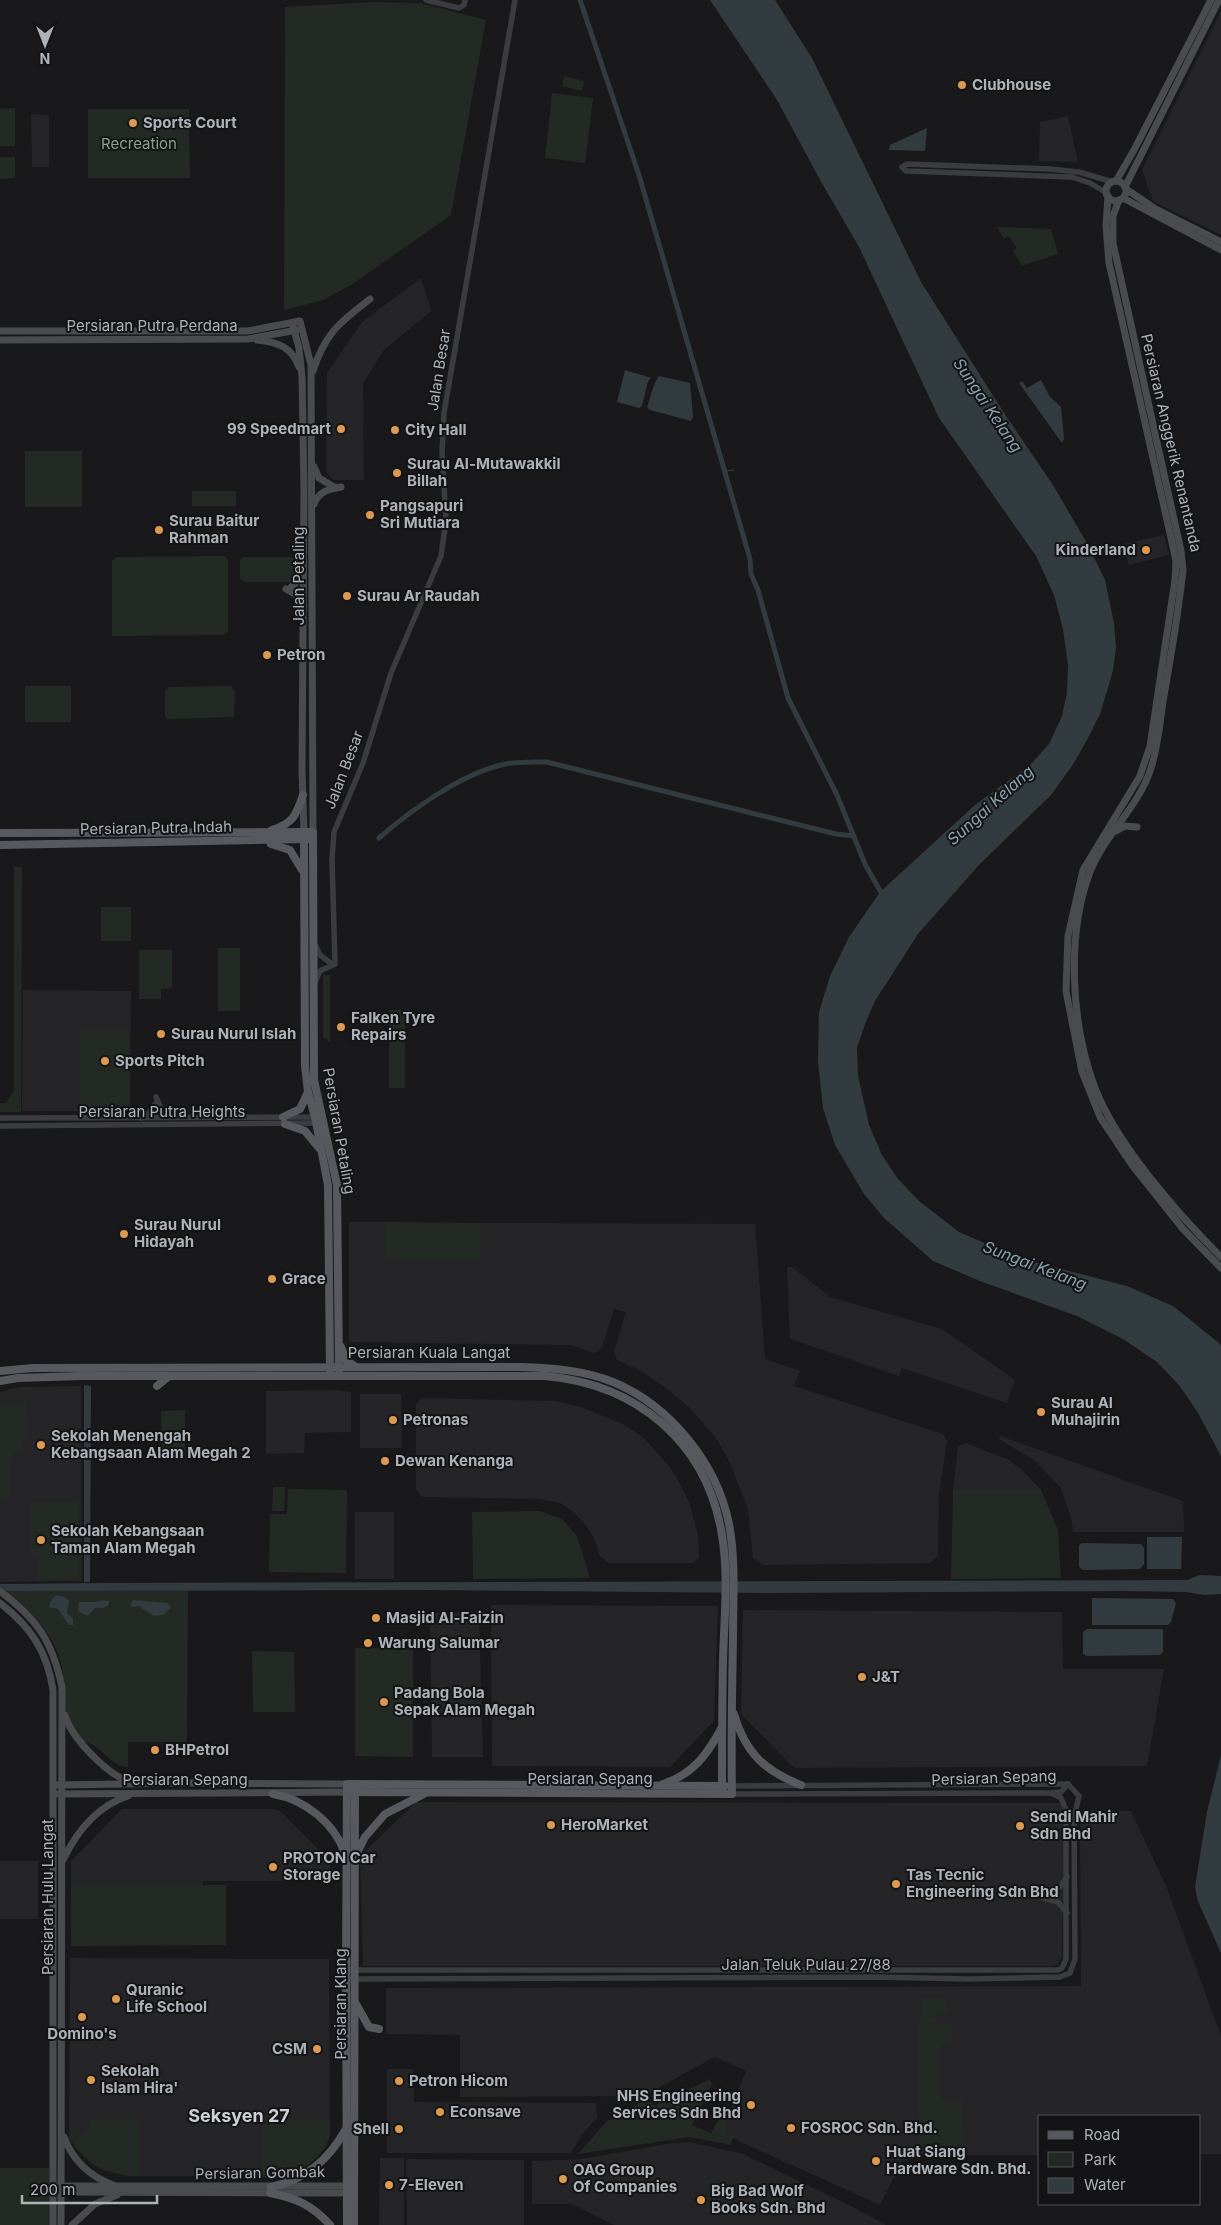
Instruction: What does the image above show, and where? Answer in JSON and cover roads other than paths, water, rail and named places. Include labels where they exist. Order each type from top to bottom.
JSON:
[{"type":"main road","points":[[1211,0],[1134,150],[1114,182],[1108,186],[1107,194],[1113,200],[1121,199],[1221,250]]},
{"type":"main road","points":[[1121,199],[1219,0]]},
{"type":"main road","points":[[1114,182],[1122,183],[1154,208],[1221,242]]},
{"type":"main road","name":"Persiaran Anggerik Renantanda","points":[[1107,194],[1106,226],[1109,262],[1175,555],[1175,580],[1150,746],[1145,764],[1132,790],[1083,870],[1068,936],[1071,1022],[1080,1063],[1097,1111],[1113,1138],[1182,1229],[1221,1268]]},
{"type":"main road","name":"Persiaran Anggerik Renantanda","points":[[1121,199],[1113,216],[1113,242],[1183,561],[1181,590],[1151,769],[1130,808],[1096,859],[1089,874],[1076,929],[1070,979],[1087,1061],[1095,1088],[1118,1133],[1188,1224],[1221,1257]]},
{"type":"main road","points":[[312,377],[324,342],[330,334],[370,298]]},
{"type":"main road","name":"Jalan Petaling","points":[[300,321],[310,356],[312,377],[313,835]]},
{"type":"main road","name":"Persiaran Putra Perdana","points":[[0,331],[248,332],[300,321]]},
{"type":"main road","name":"Jalan Petaling","points":[[292,323],[301,362],[302,377],[304,487],[304,836]]},
{"type":"main road","name":"Persiaran Putra Perdana","points":[[0,340],[248,339],[303,329]]},
{"type":"main road","points":[[248,339],[277,343],[289,350],[297,362],[302,377]]},
{"type":"main road","points":[[312,462],[319,478],[337,487],[320,494],[313,507]]},
{"type":"main road","points":[[303,572],[300,579],[287,589],[296,594],[304,608]]},
{"type":"main road","points":[[263,832],[280,827],[291,821],[298,812],[303,795]]},
{"type":"main road","points":[[1111,835],[1122,827],[1137,827],[1130,818],[1130,808]]},
{"type":"main road","points":[[89,842],[73,840],[71,837],[74,834],[92,831]]},
{"type":"main road","name":"Persiaran Putra Indah","points":[[0,833],[92,831],[263,832],[304,836]]},
{"type":"main road","points":[[40,832],[61,834],[63,837],[60,840],[40,843]]},
{"type":"main road","name":"Persiaran Putra Indah","points":[[0,845],[89,842],[263,841],[313,835]]},
{"type":"main road","name":"Persiaran Petaling","points":[[313,835],[315,939],[314,1080],[320,1120],[322,1154],[328,1185],[330,1372]]},
{"type":"main road","name":"Persiaran Petaling","points":[[304,836],[306,1066],[308,1092],[320,1120],[337,1185],[339,1372]]},
{"type":"main road","points":[[263,841],[290,850],[297,859],[304,874]]},
{"type":"main road","points":[[308,1092],[300,1109],[284,1121],[305,1130],[315,1141],[322,1154]]},
{"type":"main road","points":[[1201,1249],[1207,1243]]},
{"type":"main road","points":[[338,1338],[345,1359],[356,1368]]},
{"type":"main road","points":[[309,1367],[320,1362],[329,1348]]},
{"type":"main road","name":"Persiaran Kuala Langat","points":[[0,1371],[33,1368],[309,1367],[330,1372]]},
{"type":"main road","name":"Persiaran Kuala Langat","points":[[339,1372],[356,1368],[479,1371]]},
{"type":"main road","name":"Persiaran Kuala Langat","points":[[0,1381],[24,1378],[479,1371],[544,1368],[580,1372],[614,1382],[658,1409],[683,1433],[715,1481],[729,1524],[729,1597]]},
{"type":"main road","points":[[146,1376],[150,1377],[158,1385],[162,1380],[172,1376]]},
{"type":"main road","name":"Persiaran Hulu Langat","points":[[0,1591],[25,1610],[49,1642],[58,1667],[63,1707],[58,1785]]},
{"type":"main road","points":[[729,1597],[732,1790]]},
{"type":"main road","points":[[722,1790],[722,1728],[729,1597]]},
{"type":"main road","name":"Persiaran Hulu Langat","points":[[0,1603],[27,1627],[40,1647],[48,1665],[53,1690],[58,1794],[52,2053],[58,2189],[62,2225]]},
{"type":"main road","points":[[63,1707],[71,1731],[87,1751],[120,1778],[137,1784]]},
{"type":"main road","points":[[732,1708],[741,1736],[757,1758],[777,1775],[801,1785]]},
{"type":"main road","points":[[656,1786],[680,1776],[700,1763],[722,1728]]},
{"type":"main road","name":"Persiaran Sepang","points":[[58,1785],[137,1784],[351,1788],[732,1790]]},
{"type":"main road","name":"Persiaran Sepang","points":[[58,1794],[273,1794],[351,1788],[428,1792],[473,1788],[656,1786],[722,1790]]},
{"type":"main road","name":"Persiaran Klang","points":[[351,1788],[355,1864],[354,2225]]},
{"type":"main road","name":"Persiaran Klang","points":[[347,2225],[346,1970],[347,1869],[351,1788]]},
{"type":"main road","points":[[355,1864],[357,1850],[380,1818],[394,1807],[428,1792]]},
{"type":"main road","name":"Persiaran Hulu Langat","points":[[54,2225],[62,2132],[62,1863],[58,1794]]},
{"type":"main road","points":[[62,1863],[75,1839],[92,1818],[117,1801],[136,1794]]},
{"type":"main road","points":[[273,1794],[291,1797],[320,1817],[342,1846],[347,1869]]},
{"type":"main road","points":[[355,2002],[369,2027],[379,2029]]},
{"type":"main road","points":[[271,2190],[291,2182],[313,2169],[327,2156],[347,2127]]},
{"type":"main road","points":[[62,2132],[78,2162],[96,2177],[117,2186]]},
{"type":"main road","name":"Persiaran Gombak","points":[[58,2189],[117,2186],[271,2190]]},
{"type":"main road","name":"Persiaran Gombak","points":[[58,2189],[127,2193],[347,2189]]},
{"type":"main road","points":[[271,2190],[307,2204],[330,2225]]},
{"type":"main road","points":[[72,2225],[95,2204],[113,2196],[127,2193]]},
{"type":"street","points":[[426,0],[460,8],[464,5],[465,0]]},
{"type":"street","name":"Jalan Besar","points":[[332,964],[335,964],[332,859],[336,826],[363,763],[391,673],[430,586],[444,543],[446,520],[442,446],[444,413],[515,0]]},
{"type":"street","points":[[1107,194],[1090,183],[1072,177],[906,171],[902,167],[908,164],[1050,169],[1079,172],[1114,182]]},
{"type":"street","points":[[315,939],[317,952],[332,964],[320,971],[315,984]]},
{"type":"street","points":[[139,1119],[146,1116],[156,1100],[162,1110],[177,1118]]},
{"type":"street","name":"Persiaran Putra Heights","points":[[0,1118],[177,1118],[284,1121]]},
{"type":"street","name":"Persiaran Putra Heights","points":[[0,1126],[320,1120]]},
{"type":"street","points":[[1008,1784],[1008,1793]]},
{"type":"street","name":"Persiaran Sepang","points":[[732,1790],[801,1785],[1068,1784]]},
{"type":"street","name":"Persiaran Sepang","points":[[732,1790],[1051,1793],[1061,1792],[1068,1784]]},
{"type":"street","name":"Jalan Teluk Pulau 27/88","points":[[346,1970],[355,1974],[968,1979],[1060,1977],[1070,1973],[1075,1959],[1074,1818],[1079,1796],[1068,1784]]},
{"type":"street","name":"Jalan Teluk Pulau 27/88","points":[[346,1979],[355,1974],[1052,1971],[1062,1968],[1066,1959],[1068,1914],[1066,1806],[1060,1798],[1051,1793]]},
{"type":"street","points":[[1067,1876],[1060,1887],[1043,1894],[1061,1904],[1068,1914]]},
{"type":"water","name":"Sungai Kelang","points":[[710,0],[775,0],[812,58],[921,282],[1006,416],[1053,485],[1088,545],[1105,580],[1114,623],[1116,648],[1108,688],[1100,714],[1072,766],[1051,795],[978,866],[918,934],[875,1001],[857,1048],[858,1076],[869,1125],[882,1155],[898,1179],[919,1201],[959,1232],[1019,1258],[1127,1286],[1173,1306],[1219,1343],[1221,1346],[1221,1456],[1198,1413],[1179,1385],[1157,1362],[1123,1339],[1077,1316],[980,1281],[933,1261],[884,1218],[864,1194],[835,1145],[823,1108],[818,1061],[819,1012],[830,976],[849,937],[880,892],[975,805],[1031,764],[1049,744],[1062,716],[1067,692],[1068,665],[1063,629],[1054,595],[1036,556],[939,418],[859,247],[777,100]]},
{"type":"water","points":[[927,128],[925,151],[889,150],[890,145]]},
{"type":"water","points":[[625,370],[651,378],[648,381],[642,406],[639,408],[617,402]]},
{"type":"water","points":[[659,376],[690,383],[693,417],[691,421],[650,410],[647,407]]},
{"type":"water","points":[[1041,380],[1050,397],[1061,407],[1064,439],[1062,443],[1019,383],[1022,381],[1027,388]]},
{"type":"water","points":[[84,1385],[91,1386],[90,1582],[84,1582]]},
{"type":"water","points":[[1147,1537],[1182,1537],[1181,1569],[1147,1569]]},
{"type":"water","points":[[1082,1543],[1141,1544],[1144,1548],[1144,1564],[1140,1569],[1083,1570],[1079,1567],[1079,1545]]},
{"type":"water","points":[[1200,1575],[1221,1576],[1221,1594],[1204,1595],[1186,1592],[1126,1591],[772,1593],[429,1590],[6,1591],[0,1587],[0,1584],[105,1583],[1187,1580]]},
{"type":"water","points":[[56,1595],[65,1597],[69,1601],[67,1613],[73,1619],[73,1625],[69,1625],[58,1609],[49,1607],[51,1600]]},
{"type":"water","points":[[1092,1598],[1173,1599],[1176,1603],[1171,1622],[1168,1625],[1092,1625]]},
{"type":"water","points":[[133,1600],[168,1603],[171,1608],[163,1615],[154,1616],[139,1606],[132,1607],[130,1605]]},
{"type":"water","points":[[109,1601],[109,1605],[103,1608],[95,1608],[88,1616],[78,1611],[79,1602]]},
{"type":"water","points":[[1087,1629],[1163,1629],[1163,1652],[1160,1655],[1087,1656],[1083,1654],[1083,1632]]},
{"type":"water","points":[[1221,1755],[1221,1953],[1197,1899],[1195,1887],[1207,1812]]},
{"type":"waterway","points":[[580,0],[639,175],[750,559],[751,574],[758,590],[788,698],[837,795],[865,864],[883,896]]},
{"type":"waterway","points":[[725,471],[734,470]]},
{"type":"waterway","points":[[379,838],[421,805],[453,785],[485,770],[501,765],[530,762],[547,762],[836,834],[854,836]]},
{"type":"place","name":"Clubhouse","points":[[962,85]]},
{"type":"place","name":"Sports Court","points":[[133,123]]},
{"type":"place","name":"99 Speedmart","points":[[341,429]]},
{"type":"place","name":"City Hall","points":[[395,430]]},
{"type":"place","name":"Surau Al-Mutawakkil Billah","points":[[397,473]]},
{"type":"place","name":"Pangsapuri Sri Mutiara","points":[[370,515]]},
{"type":"place","name":"Surau Baitur Rahman","points":[[159,530]]},
{"type":"place","name":"Kinderland","points":[[1146,550]]},
{"type":"place","name":"Surau Ar Raudah","points":[[347,596]]},
{"type":"place","name":"Petron","points":[[267,655]]},
{"type":"place","name":"Falken Tyre Repairs","points":[[341,1027]]},
{"type":"place","name":"Surau Nurul Islah","points":[[161,1034]]},
{"type":"place","name":"Sports Pitch","points":[[105,1061]]},
{"type":"place","name":"Surau Nurul Hidayah","points":[[124,1234]]},
{"type":"place","name":"Grace","points":[[272,1279]]},
{"type":"place","name":"Surau Al Muhajirin","points":[[1041,1412]]},
{"type":"place","name":"Petronas","points":[[393,1420]]},
{"type":"place","name":"Sekolah Menengah Kebangsaan Alam Megah 2","points":[[41,1445]]},
{"type":"place","name":"Dewan Kenanga","points":[[385,1461]]},
{"type":"place","name":"Sekolah Kebangsaan Taman Alam Megah","points":[[41,1540]]},
{"type":"place","name":"Masjid Al-Faizin","points":[[376,1618]]},
{"type":"place","name":"Warung Salumar","points":[[368,1643]]},
{"type":"place","name":"J&T","points":[[862,1677]]},
{"type":"place","name":"Padang Bola Sepak Alam Megah","points":[[384,1702]]},
{"type":"place","name":"BHPetrol","points":[[155,1750]]},
{"type":"place","name":"HeroMarket","points":[[551,1825]]},
{"type":"place","name":"Sendi Mahir Sdn Bhd","points":[[1020,1826]]},
{"type":"place","name":"PROTON Car Storage","points":[[273,1867]]},
{"type":"place","name":"Tas Tecnic Engineering Sdn Bhd","points":[[896,1884]]},
{"type":"place","name":"Quranic Life School","points":[[116,1999]]},
{"type":"place","name":"Domino's","points":[[82,2017]]},
{"type":"place","name":"CSM","points":[[317,2049]]},
{"type":"place","name":"Sekolah Islam Hira'","points":[[91,2080]]},
{"type":"place","name":"Petron Hicom","points":[[399,2081]]},
{"type":"place","name":"NHS Engineering Services Sdn Bhd","points":[[751,2105]]},
{"type":"place","name":"Econsave","points":[[440,2112]]},
{"type":"place","name":"FOSROC Sdn. Bhd.","points":[[791,2128]]},
{"type":"place","name":"Shell","points":[[399,2129]]},
{"type":"place","name":"Huat Siang Hardware Sdn. Bhd.","points":[[876,2161]]},
{"type":"place","name":"OAG Group Of Companies","points":[[563,2179]]},
{"type":"place","name":"7-Eleven","points":[[389,2185]]},
{"type":"place","name":"Big Bad Wolf Books Sdn. Bhd","points":[[701,2200]]},
{"type":"district","name":"Seksyen 27","points":[[239,2116]]},
{"type":"park label","name":"Recreation","points":[[139,144]]}]
